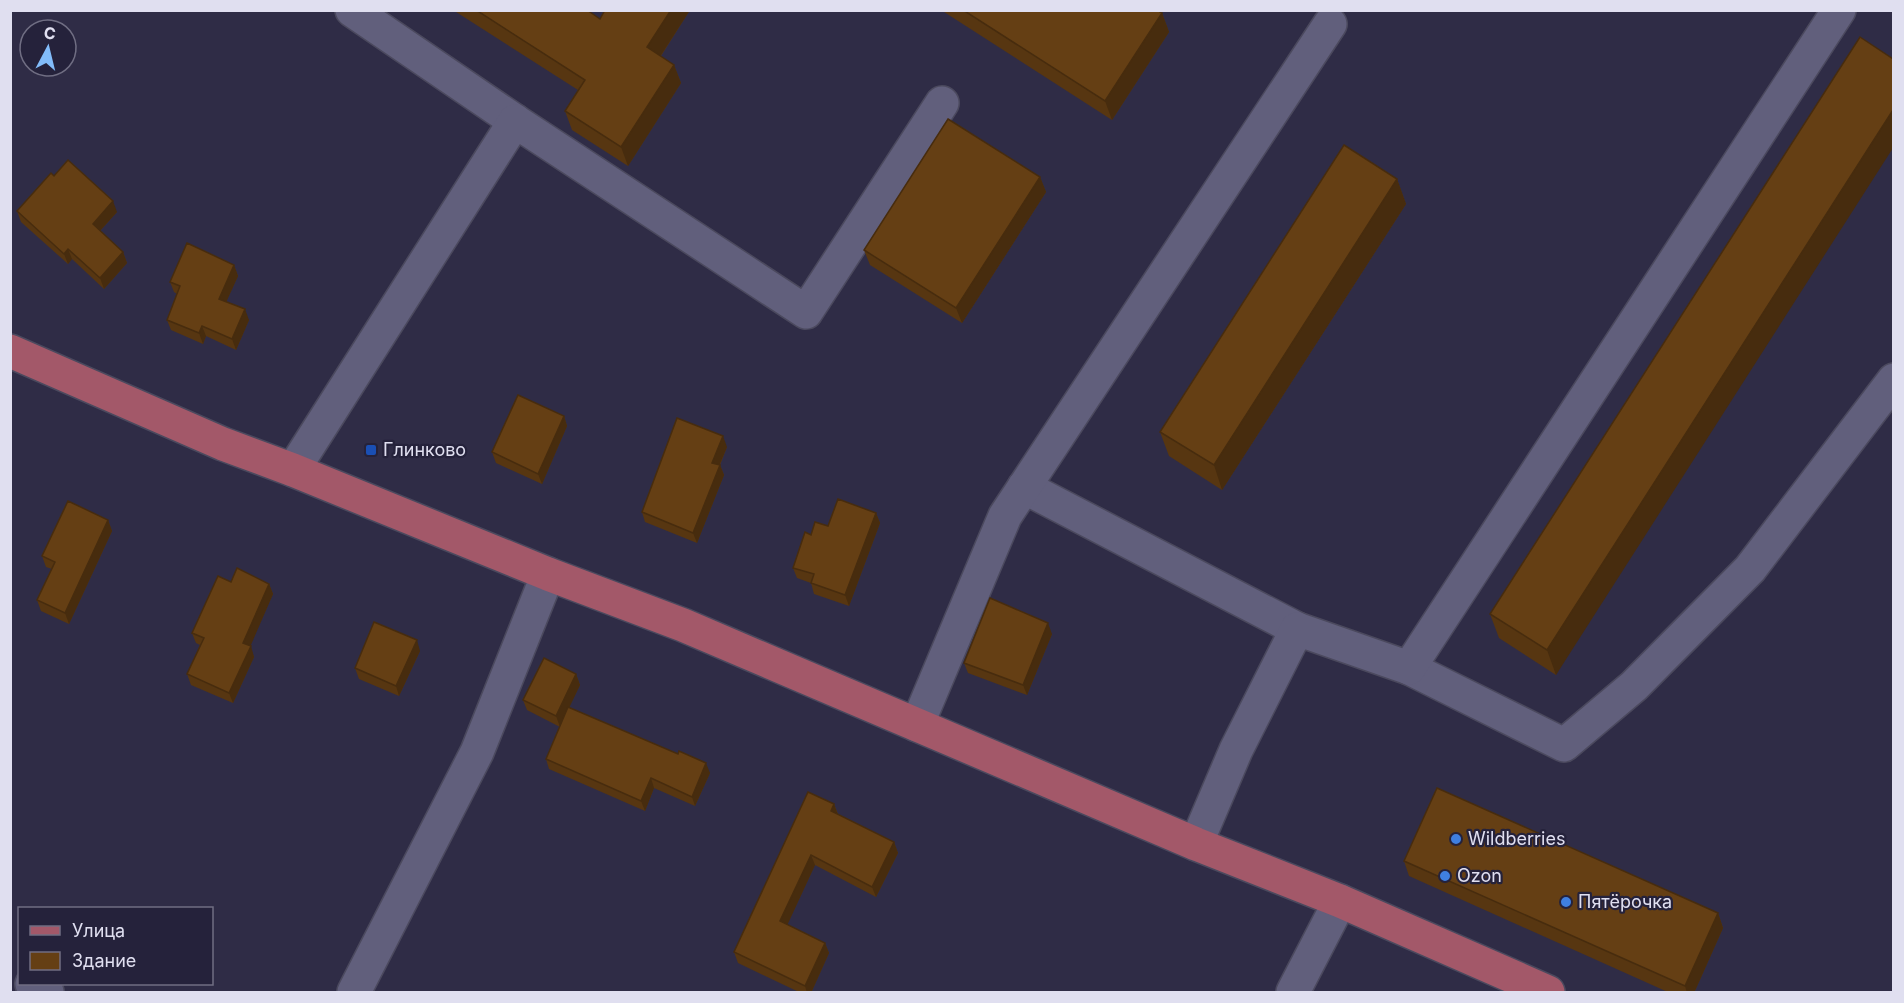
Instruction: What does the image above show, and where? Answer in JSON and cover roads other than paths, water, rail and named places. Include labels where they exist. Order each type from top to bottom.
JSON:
[{"type":"main road","points":[[10,351],[224,444],[548,574],[683,625],[1196,844],[1340,901],[1548,993]]},
{"type":"street","points":[[352,10],[515,122],[806,312],[942,103]]},
{"type":"street","points":[[1408,668],[1839,10]]},
{"type":"street","points":[[917,725],[1005,516],[1330,24]]},
{"type":"street","points":[[293,470],[515,122]]},
{"type":"street","points":[[1024,487],[1297,629],[1408,668],[1564,745],[1634,686],[1750,569],[1893,380]]},
{"type":"street","points":[[354,993],[477,752],[548,574]]},
{"type":"street","points":[[1196,844],[1236,750],[1297,629]]},
{"type":"street","points":[[1293,993],[1340,901]]},
{"type":"street","points":[[34,985],[47,993]]},
{"type":"place","name":"Глинково","points":[[371,450]]},
{"type":"place","name":"Wildberries","points":[[1456,839]]},
{"type":"place","name":"Ozon","points":[[1445,876]]},
{"type":"place","name":"Пятёрочка","points":[[1566,902]]}]
